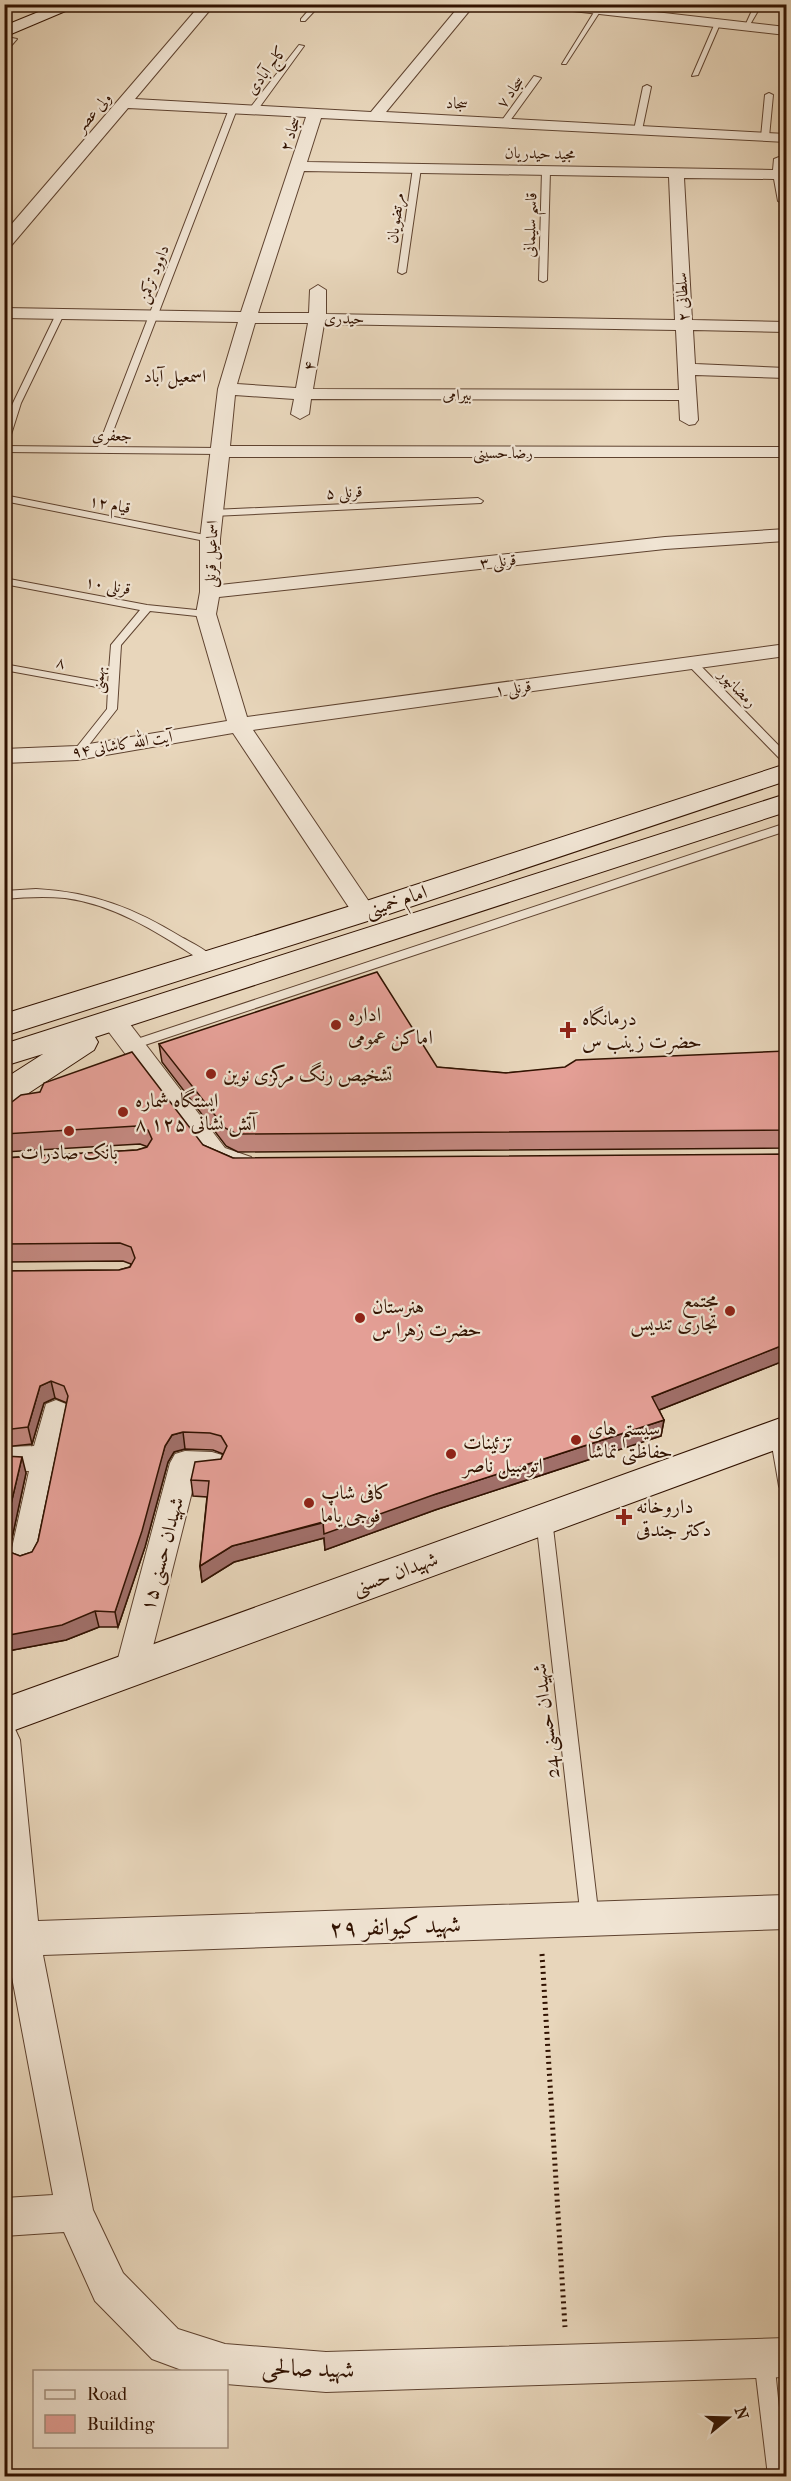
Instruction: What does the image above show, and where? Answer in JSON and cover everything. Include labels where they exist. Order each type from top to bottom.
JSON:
[{"type":"main road","points":[[9,36],[74,4]]},
{"type":"main road","name":"امام خمینی","points":[[4,1025],[364,912],[786,772]]},
{"type":"main road","name":"امام خمینی","points":[[4,1055],[786,803]]},
{"type":"main road","points":[[4,1002],[63,1007]]},
{"type":"main road","points":[[4,1094],[114,1021]]},
{"type":"main road","name":"شهیدان حسنی","points":[[4,1716],[782,1432]]},
{"type":"street","name":"ولی عصر","points":[[4,244],[209,4]]},
{"type":"street","points":[[375,116],[469,4]]},
{"type":"street","points":[[552,5],[598,10],[626,9],[717,24],[786,31]]},
{"type":"street","name":"سجاد","points":[[125,103],[786,138]]},
{"type":"street","name":"سجاد ۲","points":[[298,166],[315,113]]},
{"type":"street","name":"مجید حیدریان","points":[[298,166],[676,173],[780,169],[786,201]]},
{"type":"street","name":"اسماعیل قرنلی","points":[[298,166],[248,317],[227,389],[210,539],[210,592],[206,614],[239,725],[364,912]]},
{"type":"street","name":"۲ سلطانی","points":[[676,173],[689,420]]},
{"type":"street","name":"۴","points":[[300,414],[317,318],[318,290]]},
{"type":"street","name":"حیدری","points":[[4,313],[684,323],[786,327]]},
{"type":"street","points":[[686,369],[786,373]]},
{"type":"street","name":"بیرامی","points":[[227,389],[304,394],[688,395]]},
{"type":"street","name":"رضا حسینی","points":[[219,451],[786,452]]},
{"type":"street","name":"قرنلی ۳","points":[[210,592],[665,543],[786,535]]},
{"type":"street","name":"قرنلی ۱","points":[[239,725],[786,650]]},
{"type":"street","name":"آیت الله کاشانی ۹۴","points":[[4,756],[76,753],[239,725]]},
{"type":"street","points":[[114,1021],[216,1155],[235,1164],[271,1164]]},
{"type":"street","points":[[25,1557],[57,1412]]},
{"type":"street","points":[[4,1459],[46,1458]]},
{"type":"street","name":"شهیدان حسنی ۱۵","points":[[131,1670],[185,1463],[212,1464]]},
{"type":"street","name":"شهید صالحی","points":[[4,1740],[13,1939],[75,2213],[109,2287],[166,2345],[225,2364],[326,2372],[775,2358]]},
{"type":"street","name":"شهید کیوانفر ۲۹","points":[[13,1939],[786,1912]]},
{"type":"street","points":[[4,2217],[75,2213]]},
{"type":"lane","points":[[303,20],[318,4]]},
{"type":"lane","points":[[746,27],[759,4]]},
{"type":"lane","points":[[564,63],[598,10]]},
{"type":"lane","points":[[694,75],[717,24]]},
{"type":"lane","points":[[4,52],[9,36]]},
{"type":"lane","name":"کاج آبادی","points":[[253,110],[301,46]]},
{"type":"lane","name":"سجاد ۷","points":[[504,123],[537,78]]},
{"type":"lane","points":[[638,130],[647,87]]},
{"type":"lane","points":[[765,137],[769,95]]},
{"type":"lane","name":"داوود ترکمن","points":[[101,450],[233,109]]},
{"type":"lane","name":"مرتضویان","points":[[402,272],[417,168]]},
{"type":"lane","name":"قاسم سلیمانی","points":[[543,280],[546,171]]},
{"type":"lane","points":[[4,441],[17,404],[60,314]]},
{"type":"lane","points":[[4,403],[17,404]]},
{"type":"lane","name":"جعفری","points":[[4,448],[219,451]]},
{"type":"lane","name":"۱۲ قیام","points":[[4,498],[210,539]]},
{"type":"lane","name":"قرنلی ۵","points":[[213,513],[478,501]]},
{"type":"lane","name":"قرنلی ۱۰","points":[[4,581],[147,608],[206,614]]},
{"type":"lane","name":"بهمنی","points":[[76,753],[112,709],[116,645],[147,608]]},
{"type":"lane","name":"رمضانپور","points":[[692,663],[786,759]]},
{"type":"lane","name":"۸","points":[[4,667],[112,687]]},
{"type":"lane","points":[[132,1045],[786,827]]},
{"type":"lane","points":[[4,895],[25,892],[86,896],[141,916],[211,961]]},
{"type":"lane","points":[[782,1432],[786,1486]]},
{"type":"lane","name":"شهیدان حسنی 24","points":[[544,1519],[590,1919]]},
{"type":"lane","points":[[775,2358],[778,2476]]},
{"type":"path","points":[[539,1921],[568,2364]]},
{"type":"building","points":[[377,972],[437,1067],[506,1073],[565,1067],[576,1060],[786,1051],[786,1130],[237,1134],[225,1128],[159,1044]]},
{"type":"building","points":[[132,1052],[203,1145],[233,1158],[786,1154],[786,1344],[652,1397],[664,1420],[436,1494],[324,1534],[323,1522],[232,1546],[200,1566],[209,1481],[191,1480],[195,1462],[221,1459],[227,1446],[221,1436],[210,1433],[183,1432],[172,1435],[165,1446],[142,1531],[115,1612],[95,1611],[62,1625],[4,1636],[4,1544],[7,1551],[20,1556],[32,1552],[38,1541],[68,1396],[64,1386],[51,1381],[40,1386],[28,1427],[4,1430],[4,1271],[119,1270],[130,1267],[135,1258],[131,1247],[120,1243],[4,1244],[4,1158],[137,1150],[147,1147],[152,1139],[148,1130],[137,1126],[4,1134],[4,1108],[21,1095],[40,1092],[44,1083]]},
{"type":"building","points":[[4,1456],[22,1457],[4,1534]]},
{"type":"railway","points":[[4,15],[32,4]]},
{"type":"place","name":"اداره اماکن عمومی","points":[[336,1025]]},
{"type":"place","name":"درمانگاه حضرت زینب س","points":[[568,1030]]},
{"type":"place","name":"تشخیص رنگ مرکزی نوین","points":[[211,1074]]},
{"type":"place","name":"ایستگاه شماره ۸ آتش نشانی ۱۲۵","points":[[123,1112]]},
{"type":"place","name":"بانک صادرات","points":[[69,1131]]},
{"type":"place","name":"مجتمع تجاری تندیس","points":[[730,1311]]},
{"type":"place","name":"هنرستان حضرت زهرا س","points":[[360,1318]]},
{"type":"place","name":"سیستم های حفاظتی تماشا","points":[[576,1440]]},
{"type":"place","name":"تزئینات اتومبیل ناصر","points":[[451,1454]]},
{"type":"place","name":"کافی شاپ فوجی یاما","points":[[309,1503]]},
{"type":"place","name":"داروخانه دکتر جندقی","points":[[624,1517]]},
{"type":"district","name":"اسمعیل آباد","points":[[175,376]]}]
